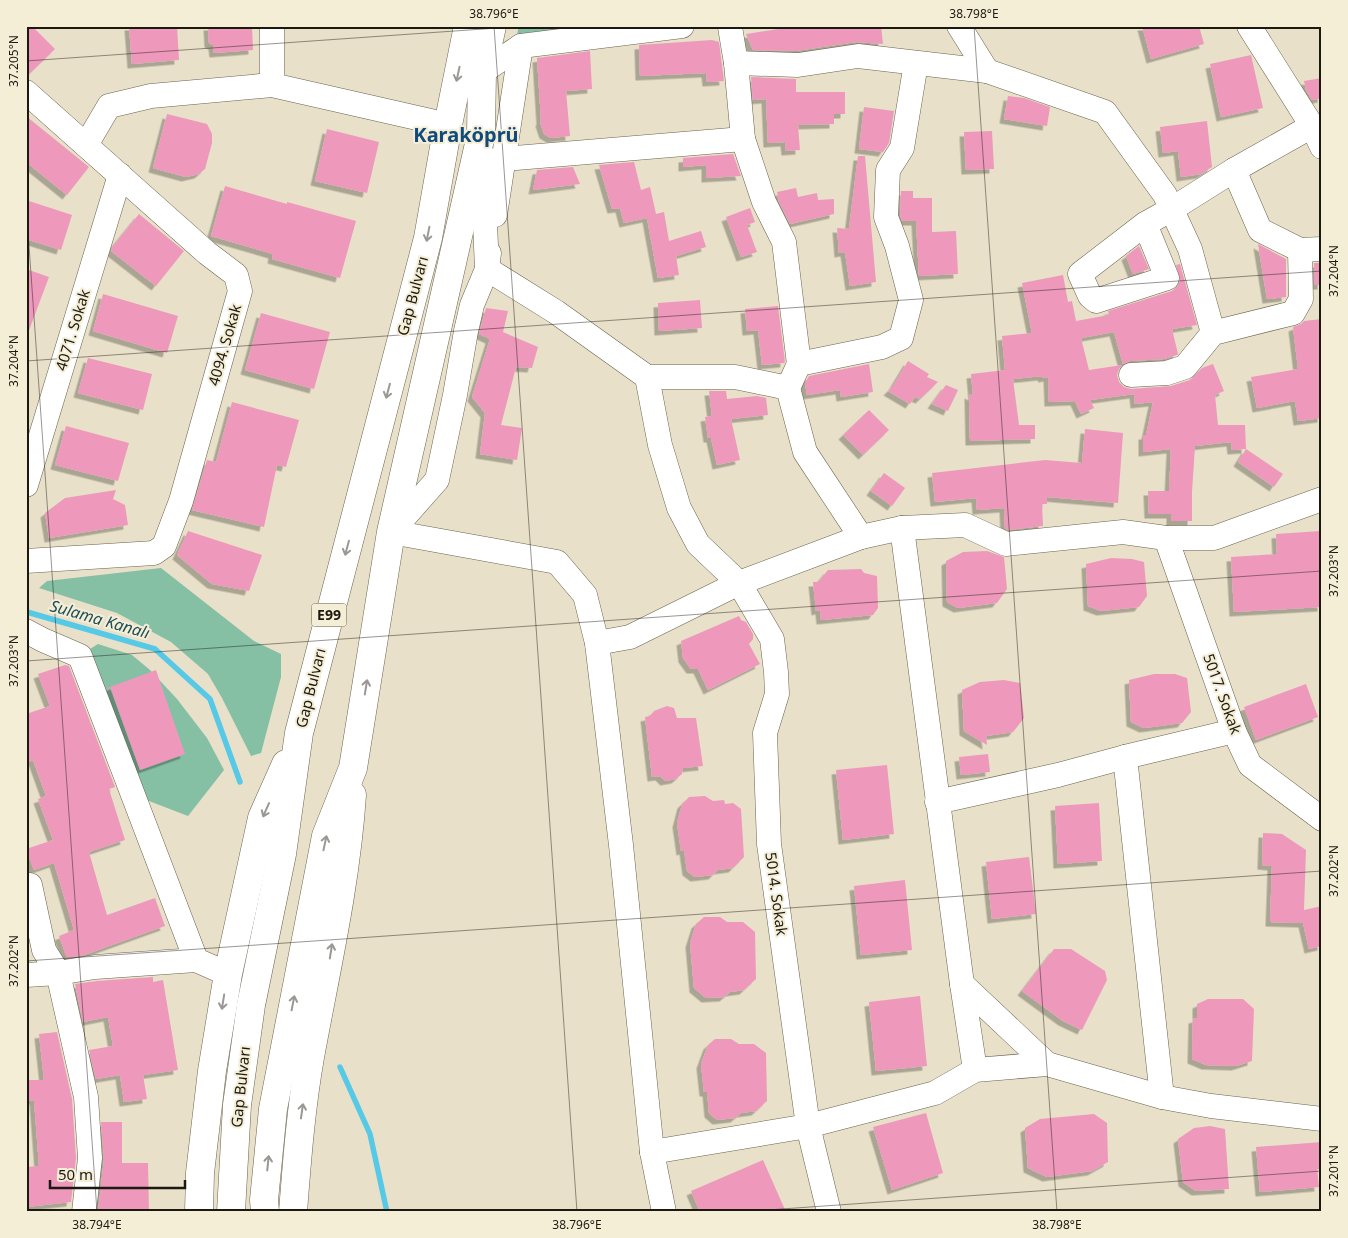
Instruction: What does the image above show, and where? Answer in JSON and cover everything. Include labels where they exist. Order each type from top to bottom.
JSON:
[{"type":"highway","name":"Gap Bulvarı","points":[[231,1212],[238,1105],[251,1005],[282,854],[299,733],[428,238],[468,26]]},
{"type":"highway","name":"Gap Bulvarı","points":[[265,1212],[264,1200],[273,1109],[294,997],[326,836],[353,768],[391,532],[482,135],[482,72],[492,26]]},
{"type":"highway","points":[[199,1212],[200,1173],[212,1071],[228,974],[262,818],[299,733]]},
{"type":"highway","points":[[293,1212],[298,1140],[310,1059],[330,957],[350,827],[353,768]]},
{"type":"street","points":[[272,26],[272,84]]},
{"type":"street","points":[[482,72],[521,46],[682,26]]},
{"type":"street","points":[[730,26],[736,64],[743,139],[764,202],[784,242],[799,364],[788,388],[805,452],[861,537]]},
{"type":"street","points":[[959,26],[987,71]]},
{"type":"street","points":[[1145,224],[1234,170],[1317,136],[1249,26]]},
{"type":"street","points":[[391,532],[437,480],[456,395],[472,305],[487,269],[521,46]]},
{"type":"street","points":[[736,64],[798,65],[858,56],[987,71],[1105,112],[1166,195],[1190,249],[1213,333]]},
{"type":"street","points":[[799,364],[882,347],[901,338],[911,300],[897,246],[886,217],[888,170],[902,148],[916,63]]},
{"type":"street","points":[[86,146],[108,106],[151,96],[272,84],[448,125]]},
{"type":"street","name":"4094. Sokak","points":[[26,92],[208,254],[236,275],[240,291],[181,501],[164,546],[154,553],[26,561]]},
{"type":"street","points":[[482,135],[487,269]]},
{"type":"street","points":[[504,159],[743,139]]},
{"type":"street","points":[[1130,375],[1167,373],[1185,367],[1213,333],[1294,313],[1301,299],[1311,250],[1260,230],[1234,170]]},
{"type":"street","name":"4071. Sokak","points":[[26,485],[120,175]]},
{"type":"street","points":[[487,269],[556,312],[648,377],[735,377],[788,388]]},
{"type":"street","name":"5014. Sokak","points":[[648,377],[660,444],[680,508],[698,544],[739,583],[772,639],[777,694],[765,733],[769,844],[808,1126],[830,1212]]},
{"type":"street","points":[[597,643],[630,638],[739,583],[861,537],[902,528],[965,526],[1006,544],[1122,532],[1166,538],[1214,538],[1322,499]]},
{"type":"street","points":[[902,528],[937,802],[975,1070]]},
{"type":"street","points":[[391,532],[557,562],[585,595],[597,643],[621,845],[652,1152],[664,1212]]},
{"type":"street","name":"5017. Sokak","points":[[1166,538],[1234,731],[1250,766],[1322,819]]},
{"type":"street","points":[[26,631],[80,656],[196,960]]},
{"type":"street","points":[[937,802],[1058,775],[1234,731]]},
{"type":"street","points":[[1125,757],[1162,1097]]},
{"type":"street","points":[[30,885],[44,950],[58,973],[86,1097],[90,1158],[84,1212]]},
{"type":"street","points":[[26,975],[58,973],[95,967],[196,960],[228,974]]},
{"type":"street","points":[[962,984],[1047,1064]]},
{"type":"street","points":[[652,1152],[808,1126],[935,1093],[975,1070],[1047,1064],[1162,1097],[1211,1106],[1322,1119]]},
{"type":"green space","points":[[519,26],[642,26],[517,34]]},
{"type":"green space","points":[[161,568],[254,641],[281,654],[281,677],[261,753],[251,756],[208,674],[171,642],[117,613],[39,588],[47,581]]},
{"type":"green space","points":[[98,644],[132,655],[150,670],[177,699],[207,738],[224,770],[188,816],[136,796],[85,652]]},
{"type":"building","points":[[26,26],[32,26],[55,49],[26,77]]},
{"type":"building","points":[[129,26],[177,26],[179,60],[132,64]]},
{"type":"building","points":[[208,26],[252,26],[253,50],[214,53],[213,45],[209,43]]},
{"type":"building","points":[[798,26],[881,26],[883,44],[856,42],[795,51],[753,50],[746,34]]},
{"type":"building","points":[[1142,26],[1199,26],[1204,44],[1151,59]]},
{"type":"building","points":[[712,40],[719,42],[724,81],[707,82],[706,73],[640,76],[639,45]]},
{"type":"building","points":[[590,51],[592,89],[566,91],[570,136],[551,138],[544,134],[540,122],[537,58]]},
{"type":"building","points":[[1251,55],[1263,108],[1221,117],[1210,64]]},
{"type":"building","points":[[751,77],[796,79],[796,92],[845,92],[845,114],[834,114],[834,124],[798,125],[800,150],[786,151],[785,142],[768,143],[766,99],[753,100]]},
{"type":"building","points":[[1322,78],[1322,98],[1312,100],[1306,90],[1304,81]]},
{"type":"building","points":[[1008,96],[1024,98],[1050,107],[1047,126],[1004,119]]},
{"type":"building","points":[[864,107],[894,111],[889,143],[883,152],[859,149]]},
{"type":"building","points":[[167,114],[207,124],[212,134],[212,143],[205,169],[199,174],[186,177],[153,168]]},
{"type":"building","points":[[26,116],[89,167],[67,195],[26,162]]},
{"type":"building","points":[[1207,121],[1212,167],[1201,174],[1181,177],[1178,151],[1163,153],[1160,127]]},
{"type":"building","points":[[327,129],[379,142],[367,193],[315,181]]},
{"type":"building","points":[[992,131],[994,169],[966,170],[964,132]]},
{"type":"building","points":[[733,154],[741,176],[706,178],[706,165],[683,167],[683,158]]},
{"type":"building","points":[[858,156],[865,156],[876,282],[850,286],[845,252],[839,253],[837,228],[849,229]]},
{"type":"building","points":[[634,162],[641,190],[650,187],[656,214],[664,212],[669,241],[701,231],[706,247],[676,256],[679,275],[658,278],[647,218],[624,223],[620,208],[612,209],[599,165]]},
{"type":"building","points":[[573,167],[580,184],[533,190],[537,170]]},
{"type":"building","points":[[225,186],[356,221],[340,278],[272,259],[273,254],[211,236]]},
{"type":"building","points":[[796,188],[798,197],[817,193],[818,200],[834,199],[834,214],[790,224],[779,202],[777,192]]},
{"type":"building","points":[[901,191],[913,191],[913,198],[932,198],[932,232],[956,231],[958,274],[919,276],[916,221],[902,221],[900,215]]},
{"type":"building","points":[[26,200],[72,215],[61,250],[26,239]]},
{"type":"building","points":[[750,208],[755,222],[747,225],[757,252],[741,257],[726,217]]},
{"type":"building","points":[[139,214],[184,251],[156,286],[111,251]]},
{"type":"building","points":[[1258,244],[1286,259],[1286,297],[1267,299]]},
{"type":"building","points":[[1139,246],[1149,269],[1133,274],[1126,256]]},
{"type":"building","points":[[1314,263],[1322,263],[1322,285],[1314,285]]},
{"type":"building","points":[[1180,264],[1197,325],[1172,329],[1177,355],[1164,359],[1130,361],[1123,364],[1114,332],[1081,338],[1089,370],[1122,365],[1117,375],[1119,382],[1124,387],[1131,389],[1171,386],[1190,380],[1202,368],[1213,364],[1224,391],[1215,395],[1218,425],[1245,425],[1246,449],[1232,450],[1231,442],[1195,446],[1192,521],[1171,521],[1171,514],[1149,514],[1148,491],[1169,491],[1171,449],[1143,452],[1143,435],[1146,435],[1153,402],[1135,404],[1134,394],[1090,400],[1094,408],[1081,414],[1075,401],[1049,402],[1048,377],[1013,379],[1019,425],[1035,425],[1035,439],[970,441],[969,394],[973,396],[971,374],[1005,370],[1002,336],[1032,333],[1022,283],[1063,275],[1068,302],[1072,301],[1076,321],[1109,315],[1108,311],[1172,291],[1180,281],[1176,265]]},
{"type":"building","points":[[26,269],[49,277],[28,333],[26,333]]},
{"type":"building","points":[[103,294],[178,316],[167,353],[93,331]]},
{"type":"building","points":[[700,300],[702,328],[659,331],[658,303]]},
{"type":"building","points":[[778,306],[785,362],[762,365],[758,330],[747,331],[745,309]]},
{"type":"building","points":[[486,308],[508,311],[503,332],[538,347],[532,368],[516,367],[501,425],[522,428],[517,460],[480,454],[485,413],[472,397],[490,339],[479,334]]},
{"type":"building","points":[[261,313],[330,332],[314,389],[245,370]]},
{"type":"building","points":[[1322,319],[1322,418],[1298,421],[1295,401],[1257,408],[1251,377],[1298,369],[1293,327],[1304,321]]},
{"type":"building","points":[[88,358],[152,374],[143,410],[78,393]]},
{"type":"building","points":[[908,361],[929,374],[927,377],[938,382],[920,399],[915,397],[910,404],[888,391]]},
{"type":"building","points":[[869,364],[873,392],[841,397],[840,390],[807,395],[805,383],[809,376]]},
{"type":"building","points":[[946,385],[958,390],[948,411],[932,404]]},
{"type":"building","points":[[709,391],[726,391],[727,399],[757,396],[766,398],[768,415],[731,419],[740,460],[717,465],[711,438],[708,438],[705,417],[712,416]]},
{"type":"building","points":[[232,402],[299,420],[286,467],[277,465],[264,527],[192,510],[207,460],[216,462]]},
{"type":"building","points":[[869,410],[889,430],[863,455],[843,435]]},
{"type":"building","points":[[66,426],[129,443],[118,481],[55,465]]},
{"type":"building","points":[[1085,429],[1123,433],[1118,503],[1047,497],[1047,504],[1042,504],[1043,526],[1008,530],[1005,528],[1004,508],[977,510],[976,498],[935,502],[932,473],[1045,460],[1082,463]]},
{"type":"building","points":[[1246,449],[1283,474],[1274,487],[1238,462]]},
{"type":"building","points":[[884,473],[905,488],[892,506],[871,491]]},
{"type":"building","points":[[116,490],[113,499],[125,505],[128,525],[49,538],[45,513],[65,498]]},
{"type":"building","points":[[188,531],[262,555],[249,591],[212,584],[177,555]]},
{"type":"building","points":[[1320,531],[1322,607],[1234,612],[1231,557],[1277,554],[1276,534]]},
{"type":"building","points":[[987,551],[1004,557],[1007,589],[997,603],[958,608],[947,602],[946,561],[963,552]]},
{"type":"building","points":[[1111,558],[1132,559],[1144,562],[1147,596],[1139,607],[1101,611],[1088,606],[1086,564]]},
{"type":"building","points":[[861,569],[864,573],[877,576],[878,608],[873,615],[821,620],[820,610],[816,611],[813,582],[818,582],[828,570]]},
{"type":"building","points":[[739,616],[741,620],[746,622],[753,634],[753,639],[749,644],[760,664],[708,690],[698,669],[691,669],[683,658],[681,641]]},
{"type":"building","points":[[65,665],[69,666],[115,787],[109,789],[125,840],[89,852],[107,915],[155,898],[165,926],[84,955],[67,958],[59,936],[74,930],[54,863],[34,870],[26,849],[53,840],[38,799],[46,796],[33,760],[26,763],[26,714],[50,706],[38,674]]},
{"type":"building","points":[[156,670],[185,754],[140,770],[110,687],[108,690],[107,688]]},
{"type":"building","points":[[1154,674],[1175,674],[1187,678],[1191,712],[1182,723],[1144,728],[1131,722],[1129,680]]},
{"type":"building","points":[[1004,680],[1020,683],[1024,718],[1013,732],[986,736],[987,745],[964,731],[962,690],[980,682]]},
{"type":"building","points":[[1306,684],[1318,717],[1256,740],[1244,707]]},
{"type":"building","points":[[667,706],[674,708],[677,718],[696,718],[703,766],[683,768],[682,774],[676,779],[665,781],[660,776],[652,777],[645,717]]},
{"type":"building","points":[[988,754],[990,772],[961,775],[959,757]]},
{"type":"building","points":[[887,765],[894,834],[843,840],[836,770]]},
{"type":"building","points":[[705,796],[713,801],[724,800],[725,804],[733,803],[741,809],[744,857],[733,868],[718,870],[713,875],[695,877],[687,871],[684,850],[681,851],[677,823],[682,804],[689,797]]},
{"type":"building","points":[[1099,803],[1102,861],[1058,864],[1055,806]]},
{"type":"building","points":[[1263,833],[1282,834],[1306,850],[1304,910],[1322,906],[1322,946],[1309,949],[1303,923],[1270,922],[1272,866],[1262,865]]},
{"type":"building","points":[[1029,857],[1036,914],[992,919],[986,862]]},
{"type":"building","points":[[905,880],[912,950],[861,955],[854,886]]},
{"type":"building","points":[[704,917],[720,917],[727,922],[743,922],[755,932],[756,979],[744,990],[730,992],[724,997],[706,998],[694,988],[690,943],[696,924]]},
{"type":"building","points":[[1054,949],[1071,949],[1105,971],[1107,980],[1082,1030],[1063,1021],[1022,991]]},
{"type":"building","points":[[153,977],[153,982],[163,980],[178,1070],[143,1075],[147,1099],[124,1102],[120,1075],[96,1079],[89,1050],[113,1046],[108,1017],[83,1022],[75,984]]},
{"type":"building","points":[[920,996],[927,1066],[876,1071],[869,1002]]},
{"type":"building","points":[[1208,999],[1243,999],[1254,1009],[1252,1061],[1236,1066],[1206,1065],[1192,1059],[1193,1019],[1197,1018],[1197,1004]]},
{"type":"building","points":[[57,1032],[72,1099],[76,1158],[71,1202],[26,1207],[26,1167],[39,1166],[34,1100],[26,1101],[26,1080],[44,1080],[39,1034]]},
{"type":"building","points":[[715,1039],[731,1039],[739,1044],[754,1044],[766,1053],[767,1101],[756,1111],[741,1113],[735,1118],[717,1120],[709,1113],[707,1092],[704,1092],[701,1064],[708,1045]]},
{"type":"building","points":[[926,1113],[943,1173],[892,1190],[873,1127]]},
{"type":"building","points":[[1094,1114],[1107,1123],[1108,1162],[1092,1171],[1047,1177],[1028,1168],[1025,1128],[1040,1119]]},
{"type":"building","points":[[101,1122],[122,1122],[122,1163],[148,1163],[149,1212],[98,1212],[104,1159]]},
{"type":"building","points":[[1210,1126],[1225,1129],[1229,1189],[1196,1191],[1183,1182],[1178,1139],[1194,1128]]},
{"type":"building","points":[[1322,1142],[1322,1169],[1317,1169],[1319,1187],[1260,1192],[1256,1147]]},
{"type":"building","points":[[763,1160],[786,1212],[700,1212],[691,1191]]},
{"type":"waterway","name":"Sulama Kanalı","points":[[27,612],[155,649],[210,699],[240,782]]},
{"type":"waterway","name":"Sulama Kanalı","points":[[340,1067],[370,1134],[387,1212]]},
{"type":"district","name":"Karaköprü","points":[[466,135]]}]
